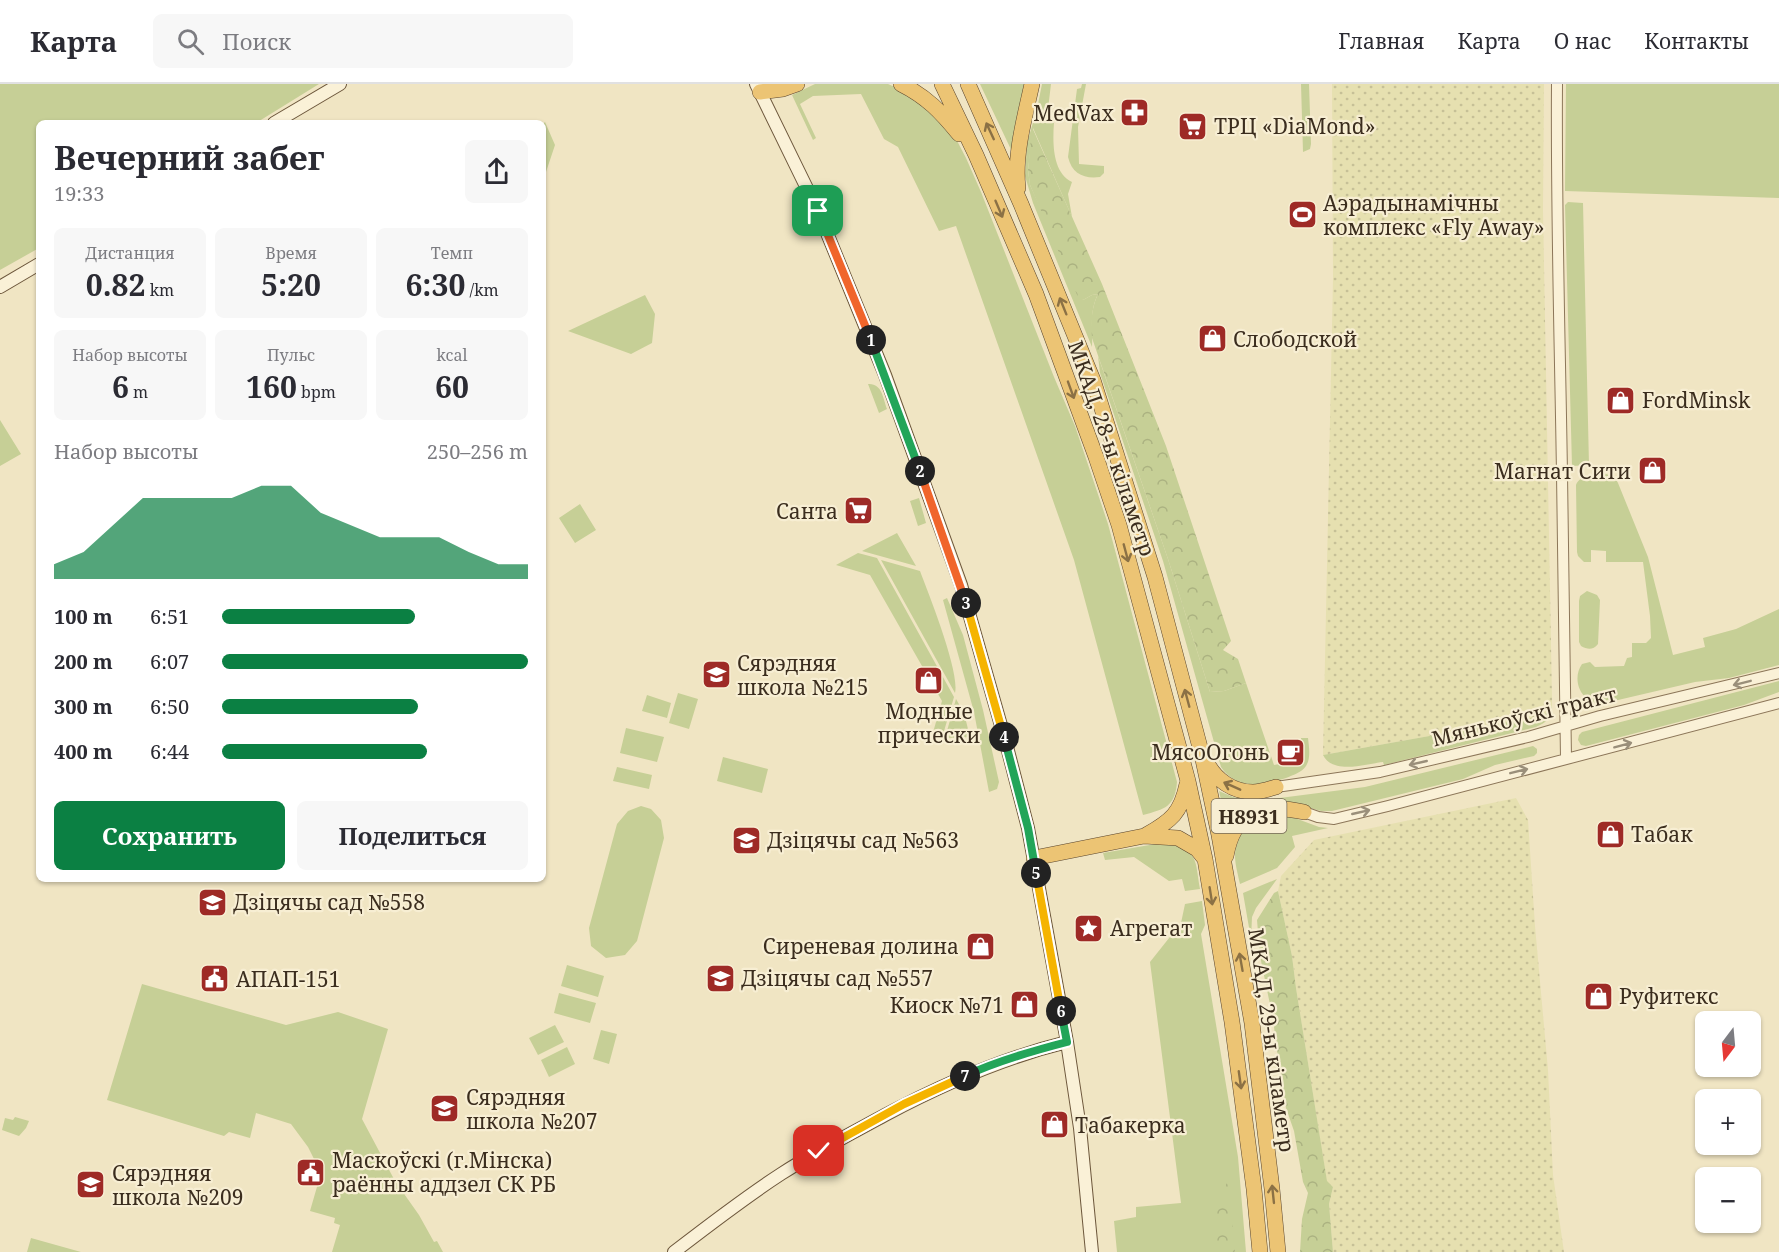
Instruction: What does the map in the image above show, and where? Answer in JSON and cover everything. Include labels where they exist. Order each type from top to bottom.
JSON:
[{"type":"highway","points":[[761,87],[783,89],[797,84]]},
{"type":"highway","points":[[901,84],[926,98],[935,106],[976,155]]},
{"type":"highway","name":"МКАД, 28-ы кіламетр","points":[[942,84],[976,155],[1036,294],[1096,457],[1119,525],[1188,781],[1200,839]]},
{"type":"highway","name":"МКАД, 28-ы кіламетр","points":[[968,84],[1021,204],[1093,380],[1155,577],[1202,755],[1219,835]]},
{"type":"highway","points":[[1021,204],[1018,165],[1032,84]]},
{"type":"highway","name":"Н8931","points":[[1202,755],[1216,776],[1233,788],[1254,792],[1276,787]]},
{"type":"highway","points":[[1144,836],[1164,825],[1174,816],[1181,806],[1188,781]]},
{"type":"highway","name":"Н8931","points":[[1224,865],[1228,841],[1240,821],[1260,810],[1274,808],[1304,812]]},
{"type":"highway","name":"МКАД, 29-ы кіламетр","points":[[1219,835],[1252,1023],[1278,1252]]},
{"type":"highway","points":[[1034,858],[1144,836],[1178,838],[1197,849],[1205,859]]},
{"type":"highway","name":"МКАД, 29-ы кіламетр","points":[[1200,839],[1232,1022],[1260,1252]]},
{"type":"main road","points":[[279,120],[340,84]]},
{"type":"main road","points":[[761,87],[818,211],[885,375],[961,585],[1006,743],[1028,828],[1067,1042],[1080,1128],[1092,1252]]},
{"type":"main road","points":[[0,287],[36,266]]},
{"type":"main road","points":[[674,1252],[783,1173],[904,1104],[984,1067],[1040,1048],[1067,1042]]},
{"type":"street","points":[[1557,84],[1556,195],[1566,759]]},
{"type":"street","name":"Мянькоўскі тракт","points":[[1276,787],[1380,772],[1779,673]]},
{"type":"street","name":"Н8931","points":[[1304,812],[1334,819],[1779,703]]},
{"type":"shaded area","points":[[1332,84],[1544,84],[1543,210],[1552,706],[1542,716],[1323,755],[1333,278]]},
{"type":"shaded area","points":[[1516,798],[1528,820],[1548,1070],[1553,1175],[1564,1252],[1333,1252],[1329,1204],[1333,1187],[1327,1182],[1292,956],[1278,891],[1281,876],[1314,840]]},
{"type":"green space","points":[[0,84],[319,84],[261,120],[36,120],[36,250],[0,270]]},
{"type":"green space","points":[[815,84],[888,84],[906,92],[924,103],[954,135],[966,158],[1075,426],[1108,524],[1177,782],[1174,797],[1163,809],[1143,815],[1074,560],[956,226],[939,231],[898,147],[884,139],[861,94],[813,96],[800,104],[816,138],[813,140],[792,95]]},
{"type":"green space","points":[[980,84],[1026,84],[1015,158]]},
{"type":"green space","points":[[1042,84],[1051,84],[1048,109],[1055,112],[1054,150],[1059,169],[1072,182],[1068,194],[1072,217],[1033,128],[1028,170],[1030,185],[1083,300],[1098,294],[1092,314],[1092,347],[1033,203],[1025,176],[1027,143]]},
{"type":"green space","points":[[1082,84],[1086,84],[1078,127],[1079,164],[1104,166],[1104,173],[1100,177],[1080,174],[1072,168],[1068,157],[1077,89],[1081,88]]},
{"type":"green space","points":[[1301,84],[1309,84],[1311,144],[1310,149],[1303,152]]},
{"type":"green space","points":[[1566,84],[1779,84],[1779,198],[1565,191]]},
{"type":"green space","points":[[546,124],[555,145],[546,172]]},
{"type":"green space","points":[[1032,127],[1102,284],[1166,446],[1231,641],[1223,650],[1238,659],[1246,683],[1224,691],[1210,692],[1168,559],[1092,338],[1092,316],[1098,294],[1083,300],[1078,297],[1030,185],[1028,170]]},
{"type":"green space","points":[[1568,202],[1583,203],[1589,465],[1572,466],[1565,205]]},
{"type":"green space","points":[[645,295],[655,314],[652,343],[631,354],[568,331]]},
{"type":"green space","points":[[1098,356],[1168,559],[1210,692],[1224,691],[1246,683],[1274,765],[1301,760],[1301,738],[1308,738],[1309,760],[1297,774],[1268,783],[1250,784],[1234,780],[1221,767],[1163,561],[1100,373]]},
{"type":"green space","points":[[868,384],[873,384],[879,389],[887,409],[879,413]]},
{"type":"green space","points":[[0,420],[21,454],[0,466]]},
{"type":"green space","points":[[1606,474],[1615,477],[1648,557],[1673,655],[1705,647],[1703,638],[1736,629],[1779,609],[1779,665],[1729,678],[1695,682],[1601,704],[1588,700],[1583,695],[1578,683],[1582,664],[1590,662],[1595,667],[1624,666],[1627,658],[1632,657],[1632,643],[1646,643],[1651,638],[1643,562],[1606,562],[1606,551],[1591,550],[1591,562],[1584,562],[1578,556],[1576,485],[1585,477]]},
{"type":"green space","points":[[919,498],[926,523],[918,526],[910,501]]},
{"type":"green space","points":[[580,504],[596,530],[575,543],[559,518]]},
{"type":"green space","points":[[897,533],[916,566],[862,551]]},
{"type":"green space","points":[[858,553],[877,558],[954,697],[942,738],[934,742],[932,736],[942,701],[870,575],[836,565]]},
{"type":"green space","points":[[881,560],[920,571],[953,668],[955,693]]},
{"type":"green space","points":[[1587,591],[1597,595],[1600,600],[1598,644],[1590,649],[1581,646],[1579,642],[1579,601],[1580,596]]},
{"type":"green space","points":[[947,598],[963,635],[999,782],[997,789],[989,792],[974,712],[943,600]]},
{"type":"green space","points":[[1779,681],[1779,692],[1744,705],[1586,746],[1581,745],[1578,740],[1582,732]]},
{"type":"green space","points":[[678,693],[698,699],[689,729],[669,723]]},
{"type":"green space","points":[[647,695],[671,703],[667,718],[642,711]]},
{"type":"green space","points":[[956,699],[964,713],[970,737],[945,738]]},
{"type":"green space","points":[[1552,706],[1548,720],[1536,727],[1384,765],[1383,762],[1342,767],[1334,765],[1323,755],[1542,716]]},
{"type":"green space","points":[[626,728],[664,737],[657,762],[620,753]]},
{"type":"green space","points":[[1533,746],[1537,749],[1534,756],[1495,765],[1463,779],[1332,811],[1321,811],[1292,803],[1239,814],[1227,827],[1219,791],[1233,797],[1256,801],[1365,787]]},
{"type":"green space","points":[[723,757],[768,769],[762,793],[717,781]]},
{"type":"green space","points":[[617,767],[652,775],[649,789],[613,781]]},
{"type":"green space","points":[[641,806],[651,809],[661,820],[664,838],[637,941],[625,955],[606,958],[591,946],[589,928],[617,824],[628,811]]},
{"type":"green space","points":[[1272,814],[1292,817],[1328,828],[1292,836],[1295,847],[1277,868],[1240,884],[1235,853],[1241,834],[1246,824]]},
{"type":"green space","points":[[1167,842],[1185,849],[1194,858],[1200,889],[1185,891],[1182,879],[1169,881],[1134,857],[1105,860],[1103,853]]},
{"type":"green space","points":[[1277,879],[1252,917],[1251,939],[1243,893]]},
{"type":"green space","points":[[1278,891],[1292,956],[1327,1181],[1333,1187],[1329,1204],[1333,1252],[1300,1252],[1302,1219],[1308,1193],[1303,1182],[1294,1131],[1286,1108],[1273,1019],[1260,956],[1257,920],[1274,893]]},
{"type":"green space","points":[[1202,901],[1205,925],[1201,934],[1238,1157],[1246,1252],[1117,1252],[1114,1221],[1136,1217],[1136,1207],[1181,1203],[1150,962],[1181,923],[1185,904]]},
{"type":"green space","points":[[567,965],[604,976],[598,997],[561,986]]},
{"type":"green space","points":[[142,984],[286,1025],[338,1012],[388,1029],[362,1119],[395,1181],[419,1215],[434,1242],[437,1241],[443,1252],[332,1252],[340,1225],[334,1223],[335,1218],[310,1211],[321,1173],[308,1147],[291,1124],[256,1113],[250,1138],[229,1132],[224,1136],[107,1100]]},
{"type":"green space","points":[[559,993],[596,1003],[590,1023],[554,1013]]},
{"type":"green space","points":[[555,1025],[564,1042],[538,1055],[529,1038]]},
{"type":"green space","points":[[601,1030],[617,1034],[609,1064],[593,1059]]},
{"type":"green space","points":[[567,1047],[575,1064],[549,1077],[541,1060]]},
{"type":"green space","points":[[15,1117],[29,1121],[19,1136],[2,1130],[5,1118],[13,1120]]},
{"type":"green space","points":[[1228,1181],[1235,1252],[1216,1252],[1217,1202]]},
{"type":"green space","points":[[31,1238],[81,1252],[27,1252]]},
{"type":"place","name":"MedVax","points":[[1135,113]]},
{"type":"place","name":"ТРЦ «DiaMond»","points":[[1193,126]]},
{"type":"place","name":"Аэрадынамічны комплекс «Fly Away»","points":[[1302,215]]},
{"type":"place","name":"Слободской","points":[[1212,339]]},
{"type":"place","name":"FordMinsk","points":[[1621,400]]},
{"type":"place","name":"Магнат Cити","points":[[1652,471]]},
{"type":"place","name":"Санта","points":[[859,511]]},
{"type":"place","name":"Сярэдняя школа №215","points":[[716,675]]},
{"type":"place","name":"Модные прически","points":[[929,680]]},
{"type":"place","name":"МясоОгонь","points":[[1290,752]]},
{"type":"place","name":"Табак","points":[[1610,834]]},
{"type":"place","name":"Дзіцячы сад №563","points":[[746,840]]},
{"type":"place","name":"Дзіцячы сад №558","points":[[212,902]]},
{"type":"place","name":"Агрегат","points":[[1089,928]]},
{"type":"place","name":"Сиреневая долина","points":[[980,946]]},
{"type":"place","name":"Дзіцячы сад №557","points":[[720,978]]},
{"type":"place","name":"АПАП-151","points":[[215,979]]},
{"type":"place","name":"Руфитекс","points":[[1598,996]]},
{"type":"place","name":"Киоск №71","points":[[1025,1005]]},
{"type":"place","name":"Сярэдняя школа №207","points":[[445,1109]]},
{"type":"place","name":"Табакерка","points":[[1054,1125]]},
{"type":"place","name":"Маскоўскі (г.Мінска) раённы аддзел СК РБ","points":[[311,1172]]},
{"type":"place","name":"Сярэдняя школа №209","points":[[91,1185]]},
{"type":"route","points":[[818,211],[885,375],[961,585],[1028,828],[1067,1042],[1040,1048],[984,1067],[904,1104],[819,1151]]}]
